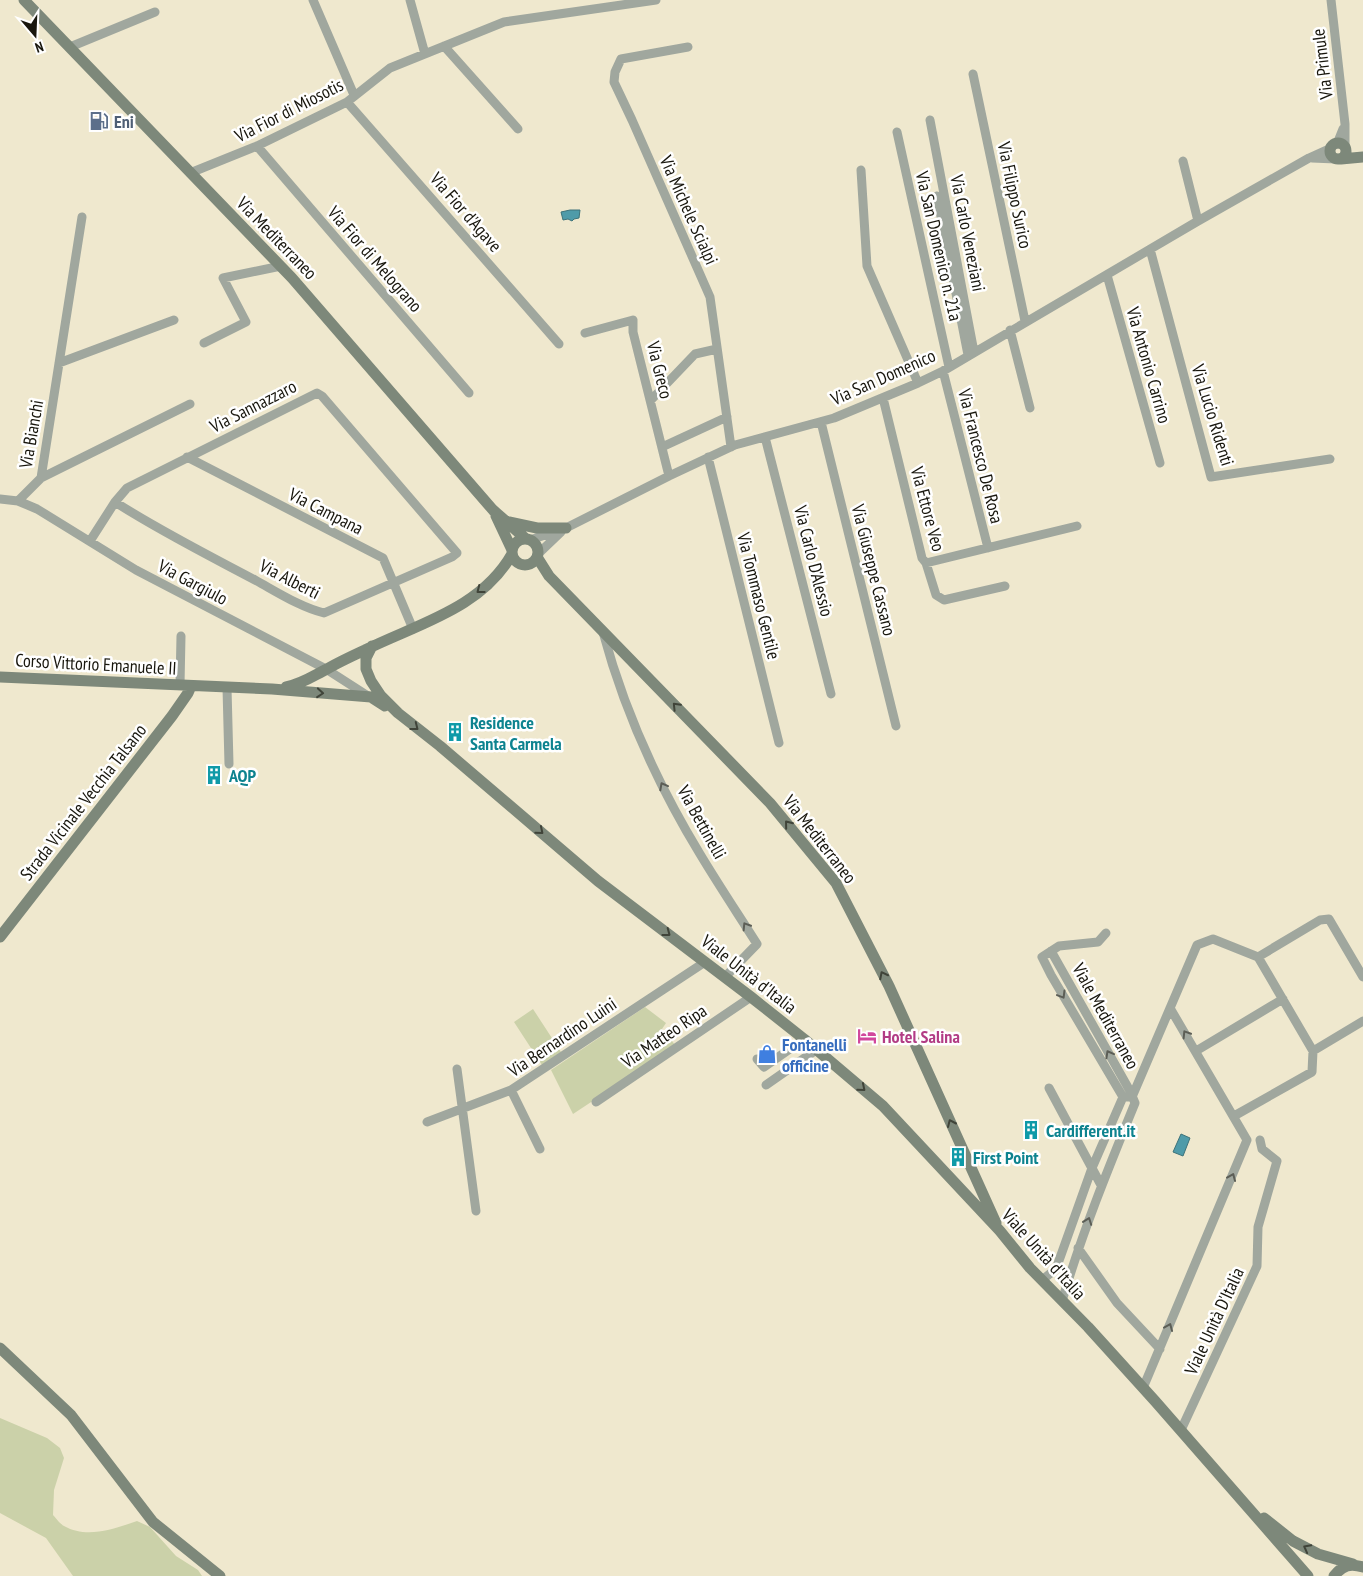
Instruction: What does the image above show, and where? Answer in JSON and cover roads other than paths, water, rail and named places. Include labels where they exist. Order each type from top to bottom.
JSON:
[{"type":"main road","name":"Via Mediterraneo","points":[[24,0],[281,266],[493,510]]},
{"type":"main road","points":[[1339,151],[1360,157]]},
{"type":"main road","points":[[493,510],[536,546],[537,555],[531,563],[523,564],[516,561],[493,510]]},
{"type":"main road","points":[[506,521],[538,528],[566,528]]},
{"type":"main road","points":[[272,689],[297,685],[372,646],[454,610],[496,576],[512,552],[515,543],[528,539]]},
{"type":"main road","name":"Via Mediterraneo","points":[[537,555],[549,576],[770,803],[836,883],[889,986],[1000,1231]]},
{"type":"main road","name":"Viale Unità d'Italia","points":[[372,646],[366,658],[368,675],[381,696],[398,713],[440,746],[598,881],[751,997],[883,1106],[1181,1430],[1308,1576]]},
{"type":"main road","name":"Corso Vittorio Emanuele II","points":[[0,676],[272,689]]},
{"type":"main road","name":"Strada Vicinale Vecchia Talsano","points":[[0,937],[172,716],[188,693],[186,686]]},
{"type":"main road","points":[[272,689],[371,697],[398,713]]},
{"type":"main road","points":[[957,1185],[967,1182],[972,1171]]},
{"type":"main road","points":[[0,1348],[71,1415],[153,1522],[220,1576]]},
{"type":"main road","name":"Viale Unità d'Italia","points":[[1246,1505],[1293,1541],[1318,1554],[1358,1565]]},
{"type":"main road","name":"Viale Unità d'Italia","points":[[1334,1576],[1345,1566],[1358,1565]]},
{"type":"street","name":"Via Fior d'Agave","points":[[312,0],[350,99],[559,344]]},
{"type":"street","points":[[410,0],[424,54]]},
{"type":"street","name":"Via Fior di Miosotis","points":[[190,173],[257,146],[350,99],[390,68],[504,22],[656,0]]},
{"type":"street","name":"Via Primule","points":[[1331,0],[1345,124],[1339,151]]},
{"type":"street","points":[[70,47],[155,12]]},
{"type":"street","points":[[444,46],[518,129]]},
{"type":"street","name":"Via Michele Scialpi","points":[[688,48],[621,59],[615,72],[614,82],[710,297],[730,447]]},
{"type":"street","name":"Via Filippo Surico","points":[[973,74],[1025,322]]},
{"type":"street","name":"Via Carlo Veneziani","points":[[930,120],[971,354]]},
{"type":"street","name":"Via San Domenico n. 21a","points":[[897,132],[946,369]]},
{"type":"street","name":"Via Fior di Melograno","points":[[257,146],[470,393]]},
{"type":"street","name":"Via San Domenico","points":[[528,539],[566,528],[730,447],[821,422],[918,383],[946,369],[1010,330],[1309,158],[1339,151]]},
{"type":"street","points":[[1183,161],[1198,221]]},
{"type":"street","points":[[862,170],[867,266],[918,383]]},
{"type":"street","points":[[937,196],[971,354]]},
{"type":"street","name":"Via Bianchi","points":[[18,502],[41,478],[82,217]]},
{"type":"street","name":"Via Lucio Ridenti","points":[[1150,249],[1210,477],[1330,459]]},
{"type":"street","points":[[204,343],[246,322],[223,278],[281,266]]},
{"type":"street","name":"Via Antonio Carrino","points":[[1107,275],[1160,463]]},
{"type":"street","points":[[59,363],[174,320]]},
{"type":"street","name":"Via Greco","points":[[585,333],[633,320],[633,332],[669,476]]},
{"type":"street","points":[[1010,330],[1030,408]]},
{"type":"street","points":[[651,400],[695,354],[717,349]]},
{"type":"street","name":"Via Francesco De Rosa","points":[[946,369],[988,548]]},
{"type":"street","name":"Via Sannazzaro","points":[[90,542],[115,502],[127,488],[317,393],[324,398],[456,553]]},
{"type":"street","name":"Via Ettore Veo","points":[[883,398],[922,558],[926,563],[1077,526]]},
{"type":"street","points":[[41,478],[190,404]]},
{"type":"street","points":[[662,447],[727,417]]},
{"type":"street","name":"Via Giuseppe Cassano","points":[[821,422],[896,726]]},
{"type":"street","name":"Via Carlo D'Alessio","points":[[765,437],[831,694]]},
{"type":"street","name":"Via Campana","points":[[187,457],[383,558],[413,629]]},
{"type":"street","name":"Via Tommaso Gentile","points":[[708,457],[779,743]]},
{"type":"street","name":"Via Gargiulo","points":[[0,499],[18,502],[38,509],[136,570],[326,669],[371,697]]},
{"type":"street","name":"Via Alberti","points":[[115,502],[157,528],[318,612],[324,613],[456,553]]},
{"type":"street","name":"Via San Domenico","points":[[537,555],[566,528]]},
{"type":"street","points":[[926,563],[936,595],[944,600],[1005,586]]},
{"type":"street","name":"Via Bettinelli","points":[[603,630],[613,669],[656,774],[699,853],[757,944],[725,977]]},
{"type":"street","points":[[181,636],[186,686]]},
{"type":"street","points":[[613,669],[626,653]]},
{"type":"street","points":[[227,688],[229,764]]},
{"type":"street","points":[[1258,957],[1320,920],[1329,919],[1363,977]]},
{"type":"street","name":"Viale Mediterraneo","points":[[1106,933],[1098,942],[1059,946],[1048,952],[1128,1097]]},
{"type":"street","points":[[1042,1280],[1056,1269],[1092,1168],[1170,1008],[1197,945],[1212,939],[1258,957],[1313,1051],[1312,1072],[1234,1116]]},
{"type":"street","name":"Via Bernardino Luini","points":[[427,1122],[511,1090],[705,962]]},
{"type":"street","name":"Via Matteo Ripa","points":[[596,1102],[751,997]]},
{"type":"street","points":[[1196,1051],[1283,999]]},
{"type":"street","points":[[1143,1388],[1247,1140],[1170,1008]]},
{"type":"street","points":[[1313,1051],[1363,1021]]},
{"type":"street","points":[[757,1059],[764,1067],[804,1039]]},
{"type":"street","points":[[766,1085],[816,1050]]},
{"type":"street","points":[[457,1069],[476,1211]]},
{"type":"street","points":[[1049,1088],[1102,1185]]},
{"type":"street","points":[[511,1090],[540,1149]]},
{"type":"street","points":[[1062,1301],[1078,1248],[1135,1103],[1128,1097]]},
{"type":"street","name":"Viale Unità D'Italia","points":[[1181,1430],[1257,1266],[1258,1227],[1277,1161],[1262,1149],[1260,1140]]},
{"type":"street","points":[[1078,1248],[1117,1303],[1160,1349]]},
{"type":"water","points":[[580,210],[579,218],[572,221],[568,219],[563,220],[561,212]]},
{"type":"water","points":[[1181,1134],[1190,1138],[1183,1156],[1173,1152]]},
{"type":"place","name":"Eni","points":[[99,121]]},
{"type":"place","name":"Residence Santa Carmela","points":[[455,732]]},
{"type":"place","name":"AQP","points":[[214,775]]},
{"type":"place","name":"Hotel Salina","points":[[867,1036]]},
{"type":"place","name":"Fontanelli officine","points":[[767,1054]]},
{"type":"place","name":"Cardifferent.it","points":[[1031,1130]]},
{"type":"place","name":"First Point","points":[[958,1157]]}]
